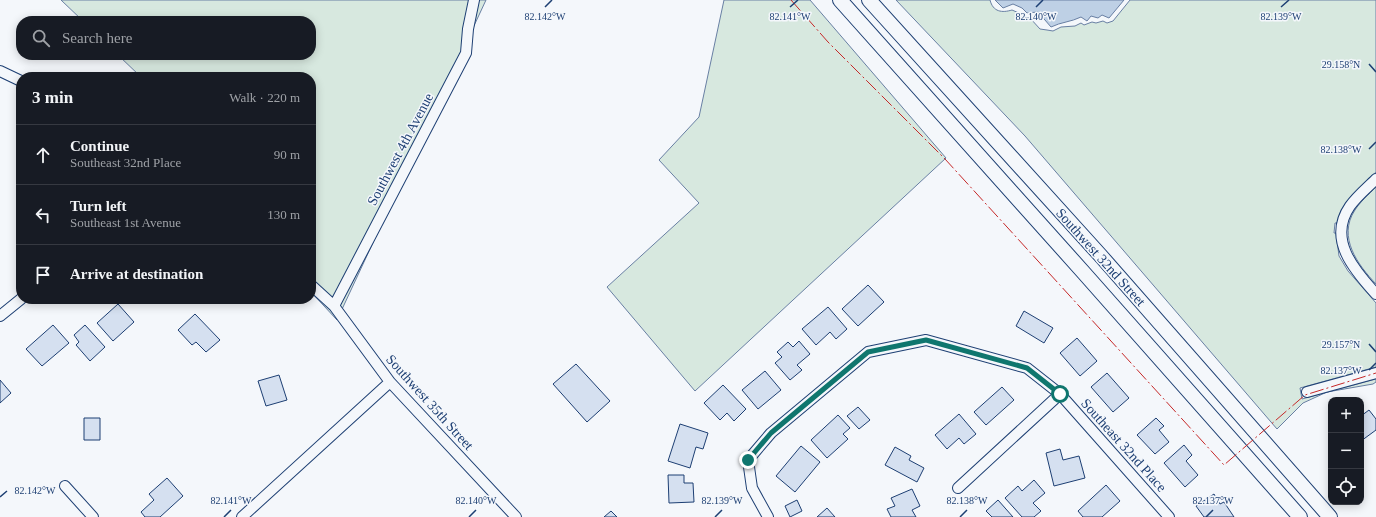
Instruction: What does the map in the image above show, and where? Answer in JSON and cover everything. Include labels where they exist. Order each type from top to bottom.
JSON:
[{"type":"main road","name":"Southwest 32nd Street","points":[[840,0],[1084,272],[1300,517]]},
{"type":"main road","name":"Southwest 32nd Street","points":[[869,0],[1100,255],[1330,517]]},
{"type":"street","name":"Southwest 4th Avenue","points":[[334,306],[466,53],[468,29],[474,0]]},
{"type":"street","points":[[0,71],[16,79]]},
{"type":"street","points":[[1376,180],[1349,208],[1342,228],[1346,254],[1353,267],[1376,294]]},
{"type":"street","name":"Southwest 35th Street","points":[[316,290],[334,306],[390,382],[516,517]]},
{"type":"street","points":[[0,316],[16,303]]},
{"type":"street","name":"Southeast 32nd Place","points":[[768,517],[752,488],[748,460],[771,433],[868,352],[926,340],[1027,368],[1060,394],[1169,517]]},
{"type":"street","points":[[1307,392],[1376,373]]},
{"type":"street","points":[[242,517],[390,382]]},
{"type":"street","points":[[958,488],[1060,394]]},
{"type":"street","points":[[65,486],[93,517]]},
{"type":"shaded area","points":[[61,0],[486,0],[337,320],[316,297],[316,72],[136,72],[123,60],[316,60],[316,16],[78,16]]},
{"type":"shaded area","points":[[724,0],[810,0],[946,158],[695,391],[607,287],[699,203],[659,160],[699,117]]},
{"type":"shaded area","points":[[896,0],[990,0],[993,7],[998,11],[1012,10],[1019,13],[1023,17],[1030,18],[1040,29],[1053,31],[1061,27],[1075,26],[1081,23],[1084,25],[1092,22],[1096,23],[1103,21],[1107,23],[1113,21],[1130,0],[1376,0],[1376,172],[1358,189],[1343,208],[1337,223],[1335,223],[1334,233],[1336,233],[1339,256],[1348,271],[1376,303],[1376,367],[1300,388],[1302,399],[1326,393],[1303,403],[1277,429],[1025,136]]},
{"type":"shaded area","points":[[1376,187],[1376,284],[1363,268],[1352,250],[1348,230],[1350,220],[1355,210]]},
{"type":"shaded area","points":[[1376,379],[1376,382],[1373,384],[1330,392]]},
{"type":"water","points":[[995,0],[1124,0],[1109,18],[1102,15],[1098,18],[1091,16],[1087,21],[1081,17],[1051,27],[1038,12],[1027,13],[1022,8],[1013,4],[1003,8]]},
{"type":"building","points":[[868,285],[884,302],[858,326],[842,309]]},
{"type":"building","points":[[118,304],[134,322],[113,341],[97,323]]},
{"type":"building","points":[[828,307],[847,329],[836,339],[830,332],[816,345],[802,329]]},
{"type":"building","points":[[1024,311],[1053,328],[1044,343],[1016,326]]},
{"type":"building","points":[[195,314],[220,340],[206,352],[196,342],[192,345],[178,330]]},
{"type":"building","points":[[53,325],[69,343],[42,366],[26,349]]},
{"type":"building","points":[[85,325],[105,347],[90,361],[76,345],[79,342],[74,335]]},
{"type":"building","points":[[1077,338],[1097,361],[1080,376],[1060,353]]},
{"type":"building","points":[[799,341],[810,354],[797,365],[802,370],[790,380],[775,363],[782,357],[777,352],[788,342],[793,347]]},
{"type":"building","points":[[576,364],[610,401],[587,422],[553,384]]},
{"type":"building","points":[[765,371],[781,390],[758,409],[742,390]]},
{"type":"building","points":[[1107,373],[1129,398],[1113,412],[1091,387]]},
{"type":"building","points":[[279,375],[287,400],[266,406],[258,381]]},
{"type":"building","points":[[0,380],[11,393],[0,403]]},
{"type":"building","points":[[723,385],[746,409],[734,421],[727,413],[720,420],[704,403]]},
{"type":"building","points":[[1002,387],[1014,400],[986,425],[974,412]]},
{"type":"building","points":[[858,407],[870,420],[859,429],[847,416]]},
{"type":"building","points":[[1369,410],[1376,419],[1376,430],[1364,439],[1364,433],[1364,414]]},
{"type":"building","points":[[959,414],[976,434],[964,444],[959,438],[947,449],[935,435]]},
{"type":"building","points":[[838,415],[850,428],[843,434],[848,439],[827,458],[811,440]]},
{"type":"building","points":[[84,418],[100,418],[100,440],[84,440]]},
{"type":"building","points":[[1156,418],[1164,426],[1159,430],[1169,442],[1155,454],[1137,435]]},
{"type":"building","points":[[680,424],[708,433],[703,449],[696,447],[690,468],[668,461]]},
{"type":"building","points":[[1184,445],[1192,455],[1186,461],[1198,475],[1185,487],[1164,463]]},
{"type":"building","points":[[801,446],[820,462],[795,492],[776,476]]},
{"type":"building","points":[[895,447],[911,456],[909,460],[924,468],[917,482],[885,465]]},
{"type":"building","points":[[1060,449],[1063,460],[1079,456],[1085,478],[1054,486],[1046,453]]},
{"type":"building","points":[[668,475],[684,475],[684,483],[693,483],[694,502],[669,503]]},
{"type":"building","points":[[167,478],[183,496],[160,517],[145,517],[141,512],[154,500],[149,494]]},
{"type":"building","points":[[1034,480],[1045,493],[1033,503],[1041,511],[1034,517],[1022,517],[1005,498],[1018,486],[1022,491]]},
{"type":"building","points":[[1106,485],[1120,501],[1102,517],[1083,517],[1078,511]]},
{"type":"building","points":[[912,489],[920,506],[912,510],[916,517],[891,517],[887,509],[895,506],[891,498]]},
{"type":"building","points":[[1214,494],[1220,504],[1224,502],[1234,517],[1204,517],[1196,506]]},
{"type":"building","points":[[797,500],[802,511],[790,517],[785,506]]},
{"type":"building","points":[[998,500],[1013,517],[992,517],[986,511]]},
{"type":"building","points":[[827,508],[835,517],[817,517]]},
{"type":"building","points":[[611,511],[617,517],[604,517]]},
{"type":"power","points":[[791,0],[828,42],[945,159],[1224,465],[1305,395],[1376,373]]},
{"type":"route","points":[[748,460],[771,433],[868,352],[926,340],[1027,368],[1060,394]]}]
